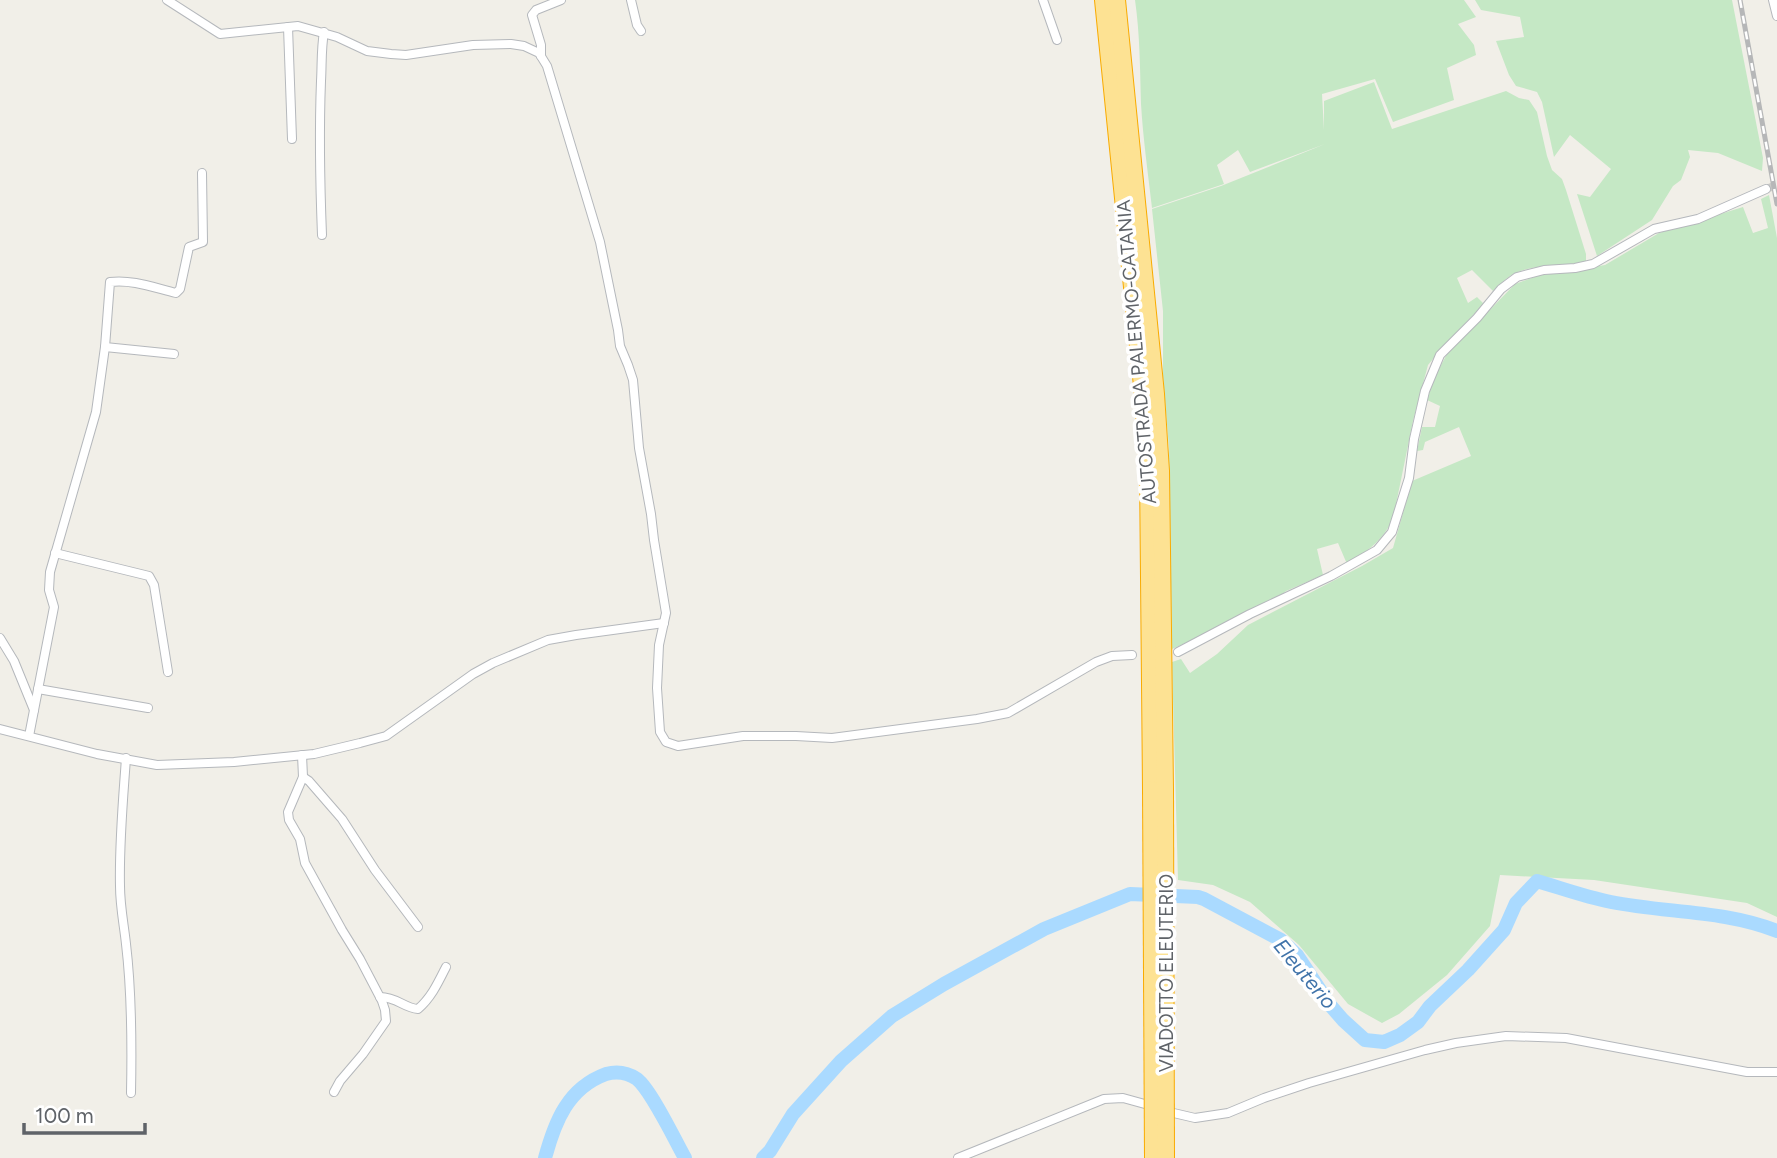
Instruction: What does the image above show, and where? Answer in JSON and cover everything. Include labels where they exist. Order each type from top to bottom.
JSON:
[{"type":"highway","name":"AUTOSTRADA PALERMO-CATANIA","points":[[1103,0],[1149,472],[1158,789]]},
{"type":"highway","name":"AUTOSTRADA PALERMO-CATANIA","points":[[1117,0],[1156,394],[1161,471],[1158,789]]},
{"type":"highway","name":"VIADOTTO ELEUTERIO","points":[[1153,1158],[1158,789]]},
{"type":"highway","name":"VIADOTTO ELEUTERIO","points":[[1158,789],[1167,1158]]},
{"type":"street","points":[[167,0],[220,34],[298,26],[324,32],[367,51],[391,54],[406,55],[473,45],[511,44],[539,53],[547,66],[600,242],[620,346],[633,380],[639,448],[652,514],[666,613],[659,645],[657,688],[660,732],[667,742],[678,746],[743,736],[832,738],[990,717],[1008,713],[1096,662],[1112,656],[1132,655]]},
{"type":"street","points":[[541,56],[541,45],[532,15],[536,10],[561,0]]},
{"type":"street","points":[[631,0],[641,31]]},
{"type":"street","points":[[1043,0],[1057,40]]},
{"type":"street","points":[[1773,0],[1776,16]]},
{"type":"street","points":[[288,27],[292,139]]},
{"type":"street","points":[[322,235],[320,99],[324,32]]},
{"type":"street","points":[[29,736],[54,607],[49,590],[50,572],[96,412],[110,282],[119,281],[176,293],[180,289],[189,247],[204,242],[202,173]]},
{"type":"street","points":[[1178,652],[1331,576],[1377,550],[1392,532],[1409,478],[1414,439],[1426,391],[1440,355],[1501,289],[1517,277],[1544,270],[1593,264],[1654,229],[1698,219],[1766,190]]},
{"type":"street","points":[[105,347],[174,354]]},
{"type":"street","points":[[55,553],[149,576],[154,584],[169,672]]},
{"type":"street","points":[[0,729],[97,754],[157,765],[234,762],[302,755],[386,736],[473,674],[548,640],[664,623]]},
{"type":"street","points":[[0,638],[15,661],[34,710]]},
{"type":"street","points":[[38,689],[148,708]]},
{"type":"street","points":[[302,755],[303,777],[288,811],[289,820],[300,839],[305,863],[385,1010],[386,1021],[334,1092]]},
{"type":"street","points":[[127,758],[120,842],[120,883],[132,1030],[131,1093]]},
{"type":"street","points":[[303,777],[342,819],[375,870],[418,927]]},
{"type":"street","points":[[380,997],[390,997],[411,1009],[418,1009],[425,1003],[446,967]]},
{"type":"street","points":[[958,1158],[1104,1099],[1123,1098],[1195,1118],[1228,1113],[1309,1083],[1425,1050],[1506,1036],[1566,1038],[1747,1072],[1777,1072]]},
{"type":"green space","points":[[1135,0],[1464,0],[1476,17],[1458,24],[1474,45],[1476,55],[1447,68],[1454,100],[1393,122],[1375,79],[1322,94],[1324,130],[1324,101],[1374,82],[1392,129],[1506,91],[1529,100],[1537,112],[1552,170],[1562,179],[1586,254],[1586,261],[1519,272],[1493,291],[1472,270],[1457,278],[1468,303],[1477,297],[1484,304],[1428,365],[1413,421],[1393,519],[1384,534],[1368,550],[1347,564],[1338,543],[1317,549],[1323,575],[1172,649],[1169,448],[1163,376],[1163,311],[1152,209],[1221,186],[1325,144],[1250,172],[1238,150],[1217,165],[1224,184],[1152,208],[1142,117]]},
{"type":"green space","points":[[1475,0],[1732,0],[1763,158],[1762,171],[1718,153],[1688,150],[1690,157],[1681,180],[1673,186],[1652,220],[1597,256],[1577,194],[1590,197],[1611,169],[1570,135],[1554,157],[1542,102],[1537,92],[1516,86],[1496,41],[1524,37],[1520,17],[1481,10]]},
{"type":"green space","points":[[1769,195],[1777,238],[1777,917],[1747,903],[1594,880],[1500,875],[1490,926],[1447,975],[1399,1014],[1382,1023],[1348,1004],[1299,945],[1250,902],[1213,885],[1178,880],[1172,662],[1181,659],[1190,673],[1217,654],[1248,625],[1393,548],[1412,481],[1471,456],[1459,427],[1425,442],[1423,450],[1417,451],[1422,427],[1435,427],[1440,406],[1427,400],[1434,378],[1447,354],[1515,284],[1537,276],[1605,265],[1659,233],[1743,207],[1753,233],[1768,228],[1761,199]]},
{"type":"waterway","name":"Eleuterio","points":[[763,1158],[793,1114],[841,1061],[892,1016],[1044,929],[1130,894],[1198,897],[1281,940],[1297,955],[1343,1020],[1365,1040],[1384,1042],[1418,1022],[1430,1006],[1468,970],[1504,930],[1516,903],[1537,881],[1611,902],[1716,915],[1777,931]]},
{"type":"waterway","name":"Eleuterio","points":[[545,1158],[553,1131],[573,1097],[593,1080],[614,1073],[630,1075],[643,1085],[685,1158]]},
{"type":"tunnel","points":[[1766,189],[1777,185]]},
{"type":"railway","points":[[1740,0],[1777,204]]}]
